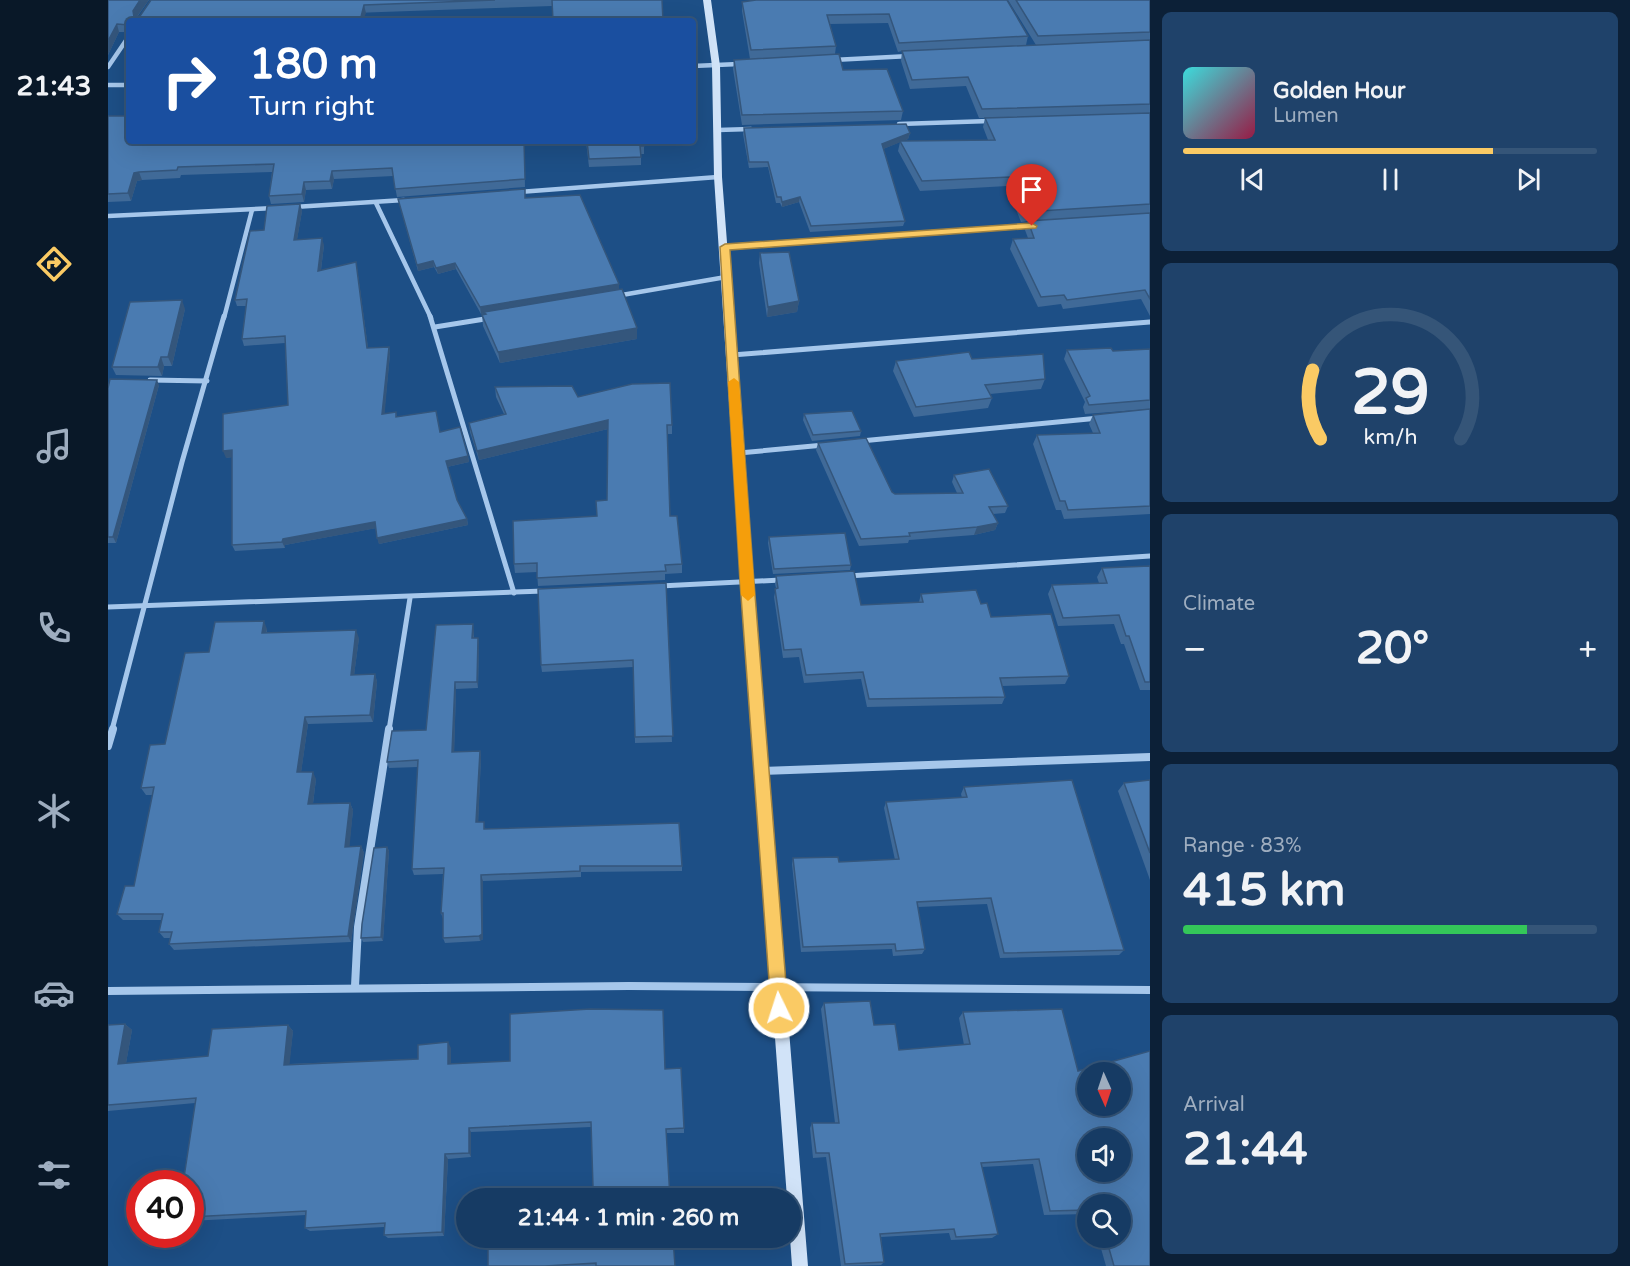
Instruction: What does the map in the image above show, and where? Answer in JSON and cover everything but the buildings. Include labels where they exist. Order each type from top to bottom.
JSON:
[{"type":"street","points":[[707,0],[716,66],[718,177],[800,1266]]},
{"type":"street","points":[[108,67],[126,40]]},
{"type":"street","points":[[822,60],[916,55]]},
{"type":"street","points":[[696,66],[751,64]]},
{"type":"street","points":[[108,86],[126,85]]},
{"type":"street","points":[[892,124],[997,121]]},
{"type":"street","points":[[718,129],[753,128]]},
{"type":"street","points":[[518,192],[718,177]]},
{"type":"street","points":[[108,216],[411,200]]},
{"type":"street","points":[[376,203],[435,327],[514,593]]},
{"type":"street","points":[[108,746],[182,462],[207,381],[252,210]]},
{"type":"street","points":[[725,247],[1044,225]]},
{"type":"street","points":[[610,297],[726,277]]},
{"type":"street","points":[[435,327],[493,317]]},
{"type":"street","points":[[732,355],[1150,322]]},
{"type":"street","points":[[141,380],[207,381]]},
{"type":"street","points":[[856,442],[1103,417]]},
{"type":"street","points":[[739,453],[833,444]]},
{"type":"street","points":[[842,576],[1150,556]]},
{"type":"street","points":[[654,587],[794,579]]},
{"type":"street","points":[[108,608],[549,591]]},
{"type":"street","points":[[355,986],[358,927],[410,598]]},
{"type":"street","points":[[762,771],[1150,757]]},
{"type":"street","points":[[108,991],[355,986],[778,984],[1150,990]]},
{"type":"slow traffic","points":[[734,382],[748,595]]},
{"type":"route","points":[[779,1008],[725,247],[1032,226]]}]
